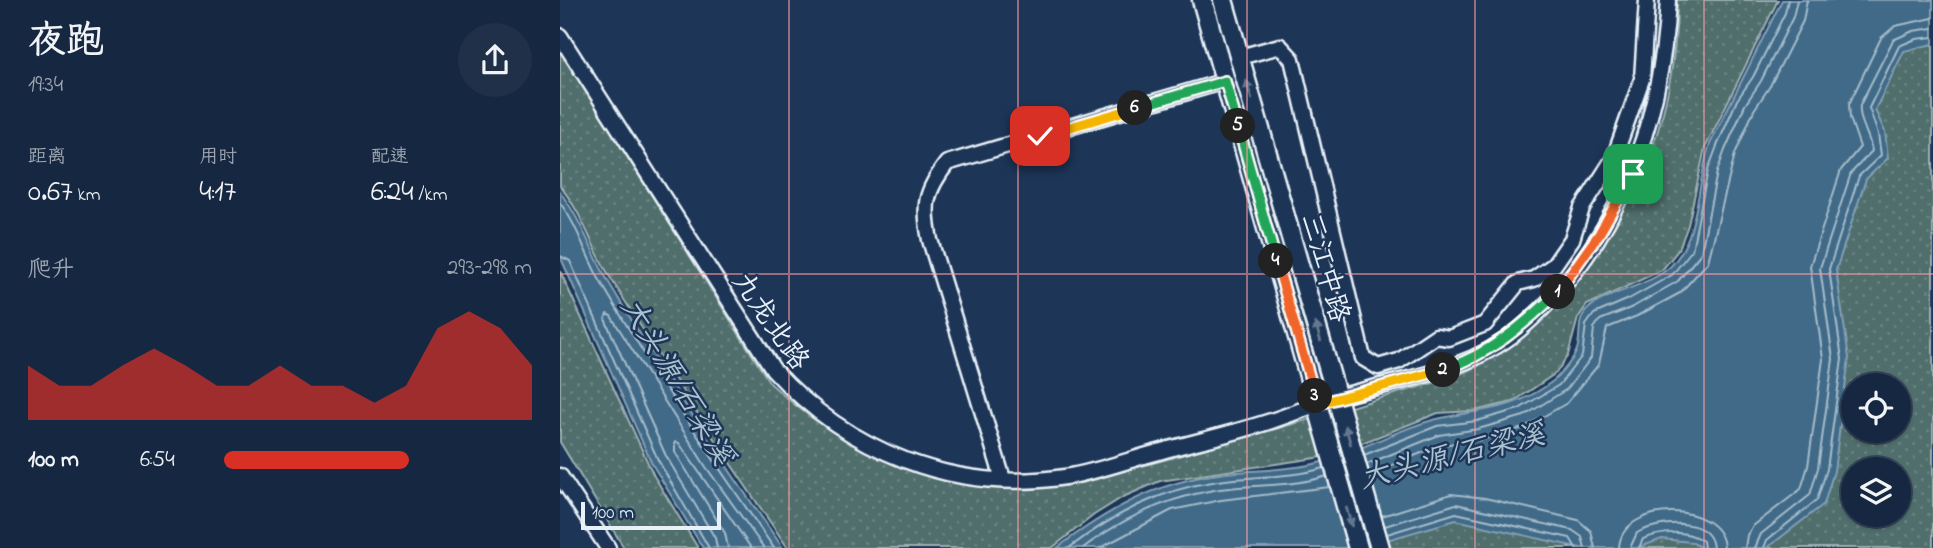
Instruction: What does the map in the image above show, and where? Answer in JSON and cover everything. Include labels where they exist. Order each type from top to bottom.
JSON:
[{"type":"main road","name":"三江中路","points":[[1202,0],[1358,548]]},
{"type":"main road","name":"三江中路","points":[[1223,0],[1380,548]]},
{"type":"street","points":[[1240,57],[1280,46],[1292,60],[1363,359],[1378,367],[1399,361],[1436,336],[1449,338],[1485,324],[1518,283],[1534,279],[1553,265],[1572,239],[1582,208],[1592,189],[1614,158],[1643,79],[1647,0]]},
{"type":"street","name":"九龙北路","points":[[560,36],[773,369],[795,394],[866,444],[909,464],[971,478],[1067,477],[1269,422],[1336,398],[1422,377],[1473,360],[1518,331],[1562,288],[1599,234],[1633,174],[1655,106],[1665,52],[1668,0]]},
{"type":"street","points":[[1003,479],[927,227],[926,201],[934,180],[947,163],[1225,81]]},
{"type":"street","points":[[560,476],[608,548]]},
{"type":"green space","points":[[1677,0],[1778,0],[1705,148],[1688,225],[1679,249],[1662,270],[1587,305],[1578,318],[1568,355],[1556,373],[1513,402],[1474,411],[1438,413],[1329,456],[1160,481],[1123,497],[1094,515],[1052,548],[788,548],[611,279],[575,208],[560,186],[560,50],[770,383],[796,406],[854,445],[919,472],[988,486],[1023,487],[1076,481],[1154,463],[1430,384],[1472,369],[1500,351],[1541,312],[1601,244],[1643,171],[1658,132],[1668,91],[1675,47]]},
{"type":"green space","points":[[1933,35],[1933,548],[1320,548],[1830,270],[1871,112],[1901,46]]},
{"type":"green space","points":[[560,271],[654,476],[698,548],[624,548],[560,442]]},
{"type":"water","name":"大头源/石梁溪","points":[[1782,0],[1933,0],[1933,44],[1904,51],[1875,110],[1885,132],[1888,158],[1866,179],[1836,270],[1849,358],[1847,373],[1841,373],[1841,418],[1834,471],[1824,504],[1767,548],[1702,548],[1691,542],[1662,539],[1637,548],[1581,548],[1456,520],[1359,548],[1057,548],[1113,510],[1174,484],[1219,474],[1314,464],[1433,420],[1495,408],[1538,391],[1553,381],[1572,359],[1578,346],[1582,318],[1589,308],[1605,298],[1656,277],[1676,260],[1691,229],[1710,144]]},
{"type":"water","points":[[560,192],[580,224],[608,281],[650,349],[783,548],[703,548],[652,464],[560,256]]},
{"type":"route","points":[[1040,136],[1225,81],[1317,404],[1422,377],[1473,360],[1518,331],[1562,288],[1599,234],[1633,174]]}]
